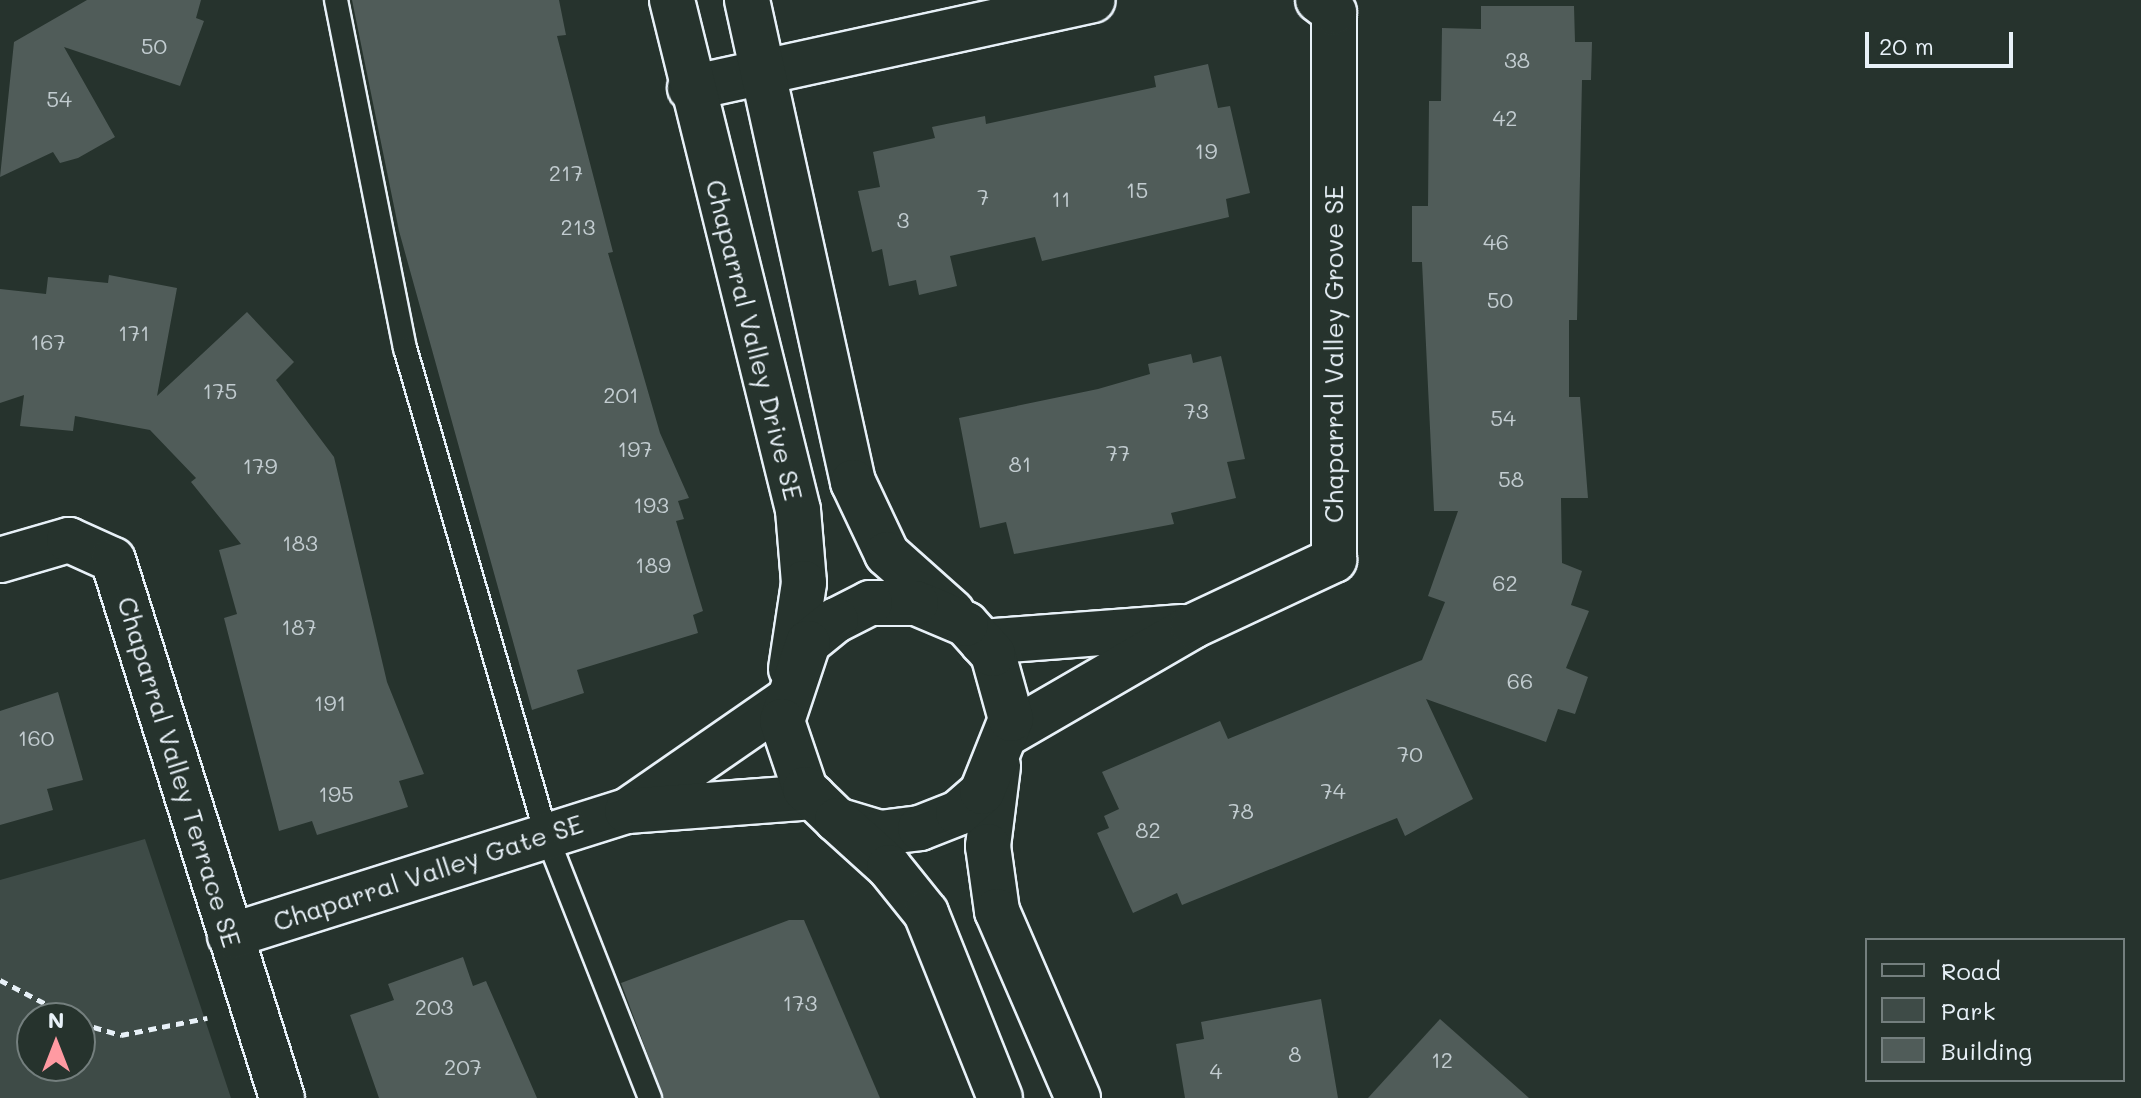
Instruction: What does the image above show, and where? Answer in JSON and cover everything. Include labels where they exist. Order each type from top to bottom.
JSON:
[{"type":"street","name":"Chaparral Valley Drive SE","points":[[672,0],[690,88],[798,510],[804,583],[787,692]]},
{"type":"street","points":[[747,0],[853,482],[887,554],[974,633],[1002,681],[1003,749],[988,846],[997,911],[1078,1098]]},
{"type":"street","points":[[690,88],[761,70],[1093,0]]},
{"type":"street","name":"Chaparral Valley Grove SE","points":[[1003,749],[1193,626],[1334,560],[1334,12],[1318,0]]},
{"type":"street","name":"Chaparral Valley Terrace SE","points":[[0,560],[69,540],[113,560],[282,1098]]},
{"type":"street","points":[[974,633],[916,603],[870,603],[808,643],[787,692],[789,759],[825,808],[926,913],[1000,1098]]},
{"type":"street","name":"Chaparral Valley Grove SE","points":[[974,633],[1193,626]]},
{"type":"street","name":"Chaparral Valley Gate SE","points":[[627,811],[787,692]]},
{"type":"street","points":[[825,808],[880,833],[920,828],[958,813],[1003,749]]},
{"type":"street","name":"Chaparral Valley Gate SE","points":[[230,936],[627,811],[825,808]]},
{"type":"lane","points":[[336,0],[405,348],[546,834],[650,1098]]},
{"type":"path","points":[[0,980],[42,1002]]},
{"type":"path","points":[[96,1028],[121,1035],[252,1006]]},
{"type":"green space","points":[[145,839],[231,1098],[0,1098],[0,880]]},
{"type":"building","points":[[87,0],[201,0],[196,18],[204,21],[180,86],[64,47],[115,137],[78,158],[60,163],[53,152],[0,177],[14,42]]},
{"type":"building","points":[[352,0],[559,0],[566,35],[557,36],[613,252],[608,253],[660,433],[689,498],[678,501],[684,519],[676,521],[703,611],[693,615],[698,633],[577,670],[584,693],[532,710],[399,231]]},
{"type":"building","points":[[1481,6],[1574,6],[1575,42],[1592,42],[1591,80],[1582,80],[1577,320],[1569,320],[1569,397],[1580,397],[1588,498],[1561,498],[1562,563],[1582,571],[1571,605],[1589,611],[1566,668],[1588,677],[1575,714],[1558,709],[1546,742],[1426,699],[1473,799],[1405,836],[1397,818],[1182,905],[1177,893],[1133,913],[1097,833],[1109,828],[1104,816],[1119,809],[1102,772],[1220,721],[1228,739],[1422,660],[1445,602],[1428,596],[1458,511],[1434,511],[1422,262],[1412,262],[1412,206],[1428,206],[1429,101],[1441,101],[1442,28],[1481,29]]},
{"type":"building","points":[[1208,64],[1218,108],[1230,106],[1250,193],[1226,199],[1229,217],[1042,261],[1035,237],[950,256],[957,286],[919,295],[916,280],[889,286],[882,249],[872,252],[858,191],[880,187],[873,152],[935,138],[932,127],[985,116],[986,124],[1156,87],[1154,76]]},
{"type":"building","points":[[109,275],[177,288],[157,396],[247,312],[294,362],[276,380],[334,457],[387,682],[424,774],[399,781],[408,807],[317,835],[312,821],[279,831],[224,618],[237,614],[219,550],[241,544],[191,482],[196,478],[150,430],[75,416],[73,431],[20,426],[24,395],[0,403],[0,289],[46,294],[48,277],[108,283]]},
{"type":"building","points":[[1191,354],[1193,363],[1221,356],[1245,459],[1227,462],[1236,498],[1171,513],[1174,524],[1014,554],[1006,522],[980,528],[959,418],[1098,389],[1150,374],[1148,364]]},
{"type":"building","points":[[58,692],[83,780],[47,789],[53,810],[0,825],[0,711]]},
{"type":"building","points":[[789,920],[804,920],[880,1098],[664,1098],[621,983]]},
{"type":"building","points":[[463,957],[473,986],[486,981],[537,1098],[379,1098],[350,1015],[394,1000],[388,984]]},
{"type":"building","points":[[1321,999],[1338,1098],[1185,1098],[1176,1044],[1204,1039],[1201,1022]]},
{"type":"building","points":[[1440,1019],[1529,1098],[1368,1098]]}]
